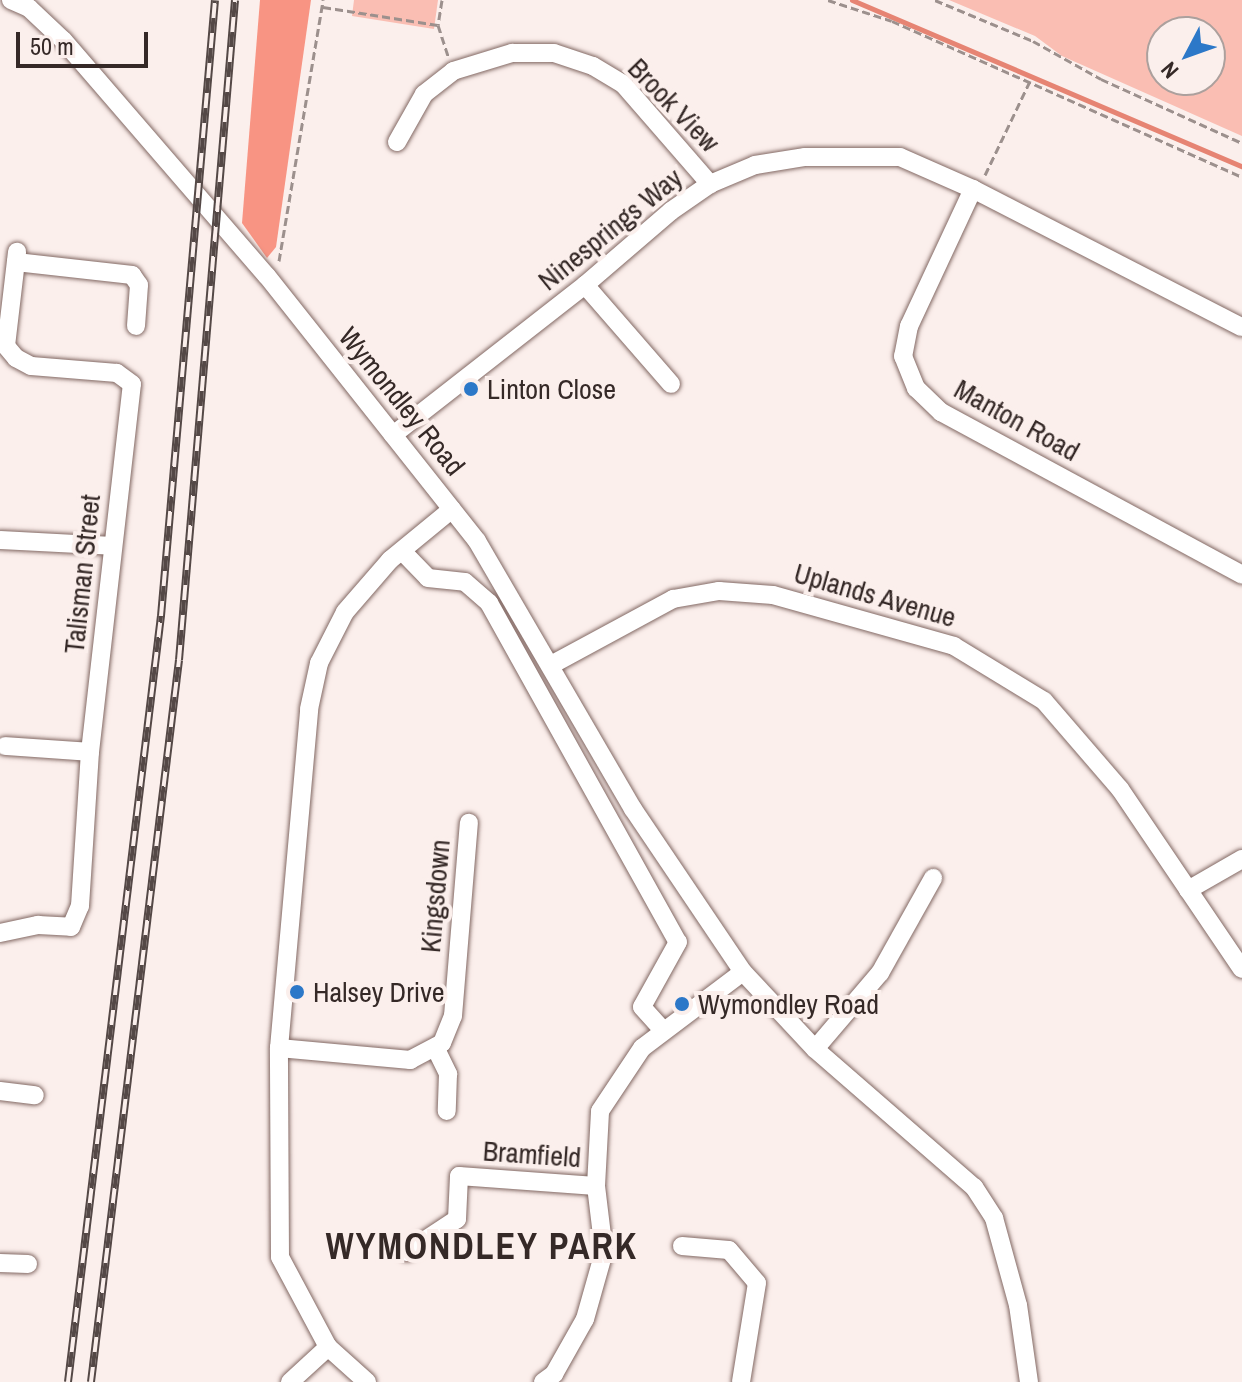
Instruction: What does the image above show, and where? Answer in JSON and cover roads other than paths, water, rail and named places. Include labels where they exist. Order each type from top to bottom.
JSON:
[{"type":"street","name":"Wymondley Road","points":[[11,0],[29,8],[63,40],[267,276],[452,509],[551,665],[633,809],[743,972],[815,1049],[974,1187],[994,1218],[1018,1305],[1029,1382]]},
{"type":"street","name":"Brook View","points":[[397,142],[424,94],[453,71],[512,53],[554,53],[593,66],[623,84],[710,184]]},
{"type":"street","name":"Ninesprings Way","points":[[393,435],[585,285],[671,211],[710,184],[755,165],[805,157],[900,157],[976,190],[1242,327]]},
{"type":"street","name":"Manton Road","points":[[976,190],[909,326],[903,356],[916,388],[941,412],[1242,575]]},
{"type":"street","name":"Talisman Street","points":[[0,933],[38,925],[71,927],[80,906],[90,752],[132,384],[117,373],[8,362],[6,346],[16,257],[132,275],[139,285],[136,326]]},
{"type":"street","points":[[585,285],[671,384]]},
{"type":"street","points":[[367,1382],[328,1347],[280,1257],[279,1048],[314,681],[345,612],[402,551],[452,509]]},
{"type":"street","points":[[0,540],[113,546]]},
{"type":"street","points":[[402,551],[428,578],[465,582],[489,603],[678,942],[642,1007],[663,1030]]},
{"type":"street","name":"Uplands Avenue","points":[[551,665],[673,599],[719,591],[773,595],[954,646],[1044,701],[1120,789],[1242,969]]},
{"type":"street","points":[[5,746],[90,752]]},
{"type":"street","name":"Kingsdown","points":[[436,1049],[453,1016],[469,823]]},
{"type":"street","points":[[1188,890],[1242,859]]},
{"type":"street","points":[[815,1049],[880,973],[933,878]]},
{"type":"street","points":[[543,1382],[554,1374],[585,1319],[604,1252],[596,1186],[600,1111],[642,1048],[743,972]]},
{"type":"street","points":[[279,1048],[410,1060],[436,1049],[448,1074],[447,1111]]},
{"type":"street","points":[[0,1091],[35,1095]]},
{"type":"street","name":"Bramfield","points":[[407,1252],[457,1219],[459,1176],[596,1186]]},
{"type":"street","points":[[682,1246],[729,1250],[757,1283],[741,1382]]},
{"type":"street","points":[[0,1263],[28,1264]]},
{"type":"street","points":[[290,1382],[328,1347]]},
{"type":"waterway","points":[[852,0],[1242,166]]},
{"type":"railway","points":[[68,1382],[161,616],[215,0]]},
{"type":"railway","points":[[91,1382],[179,660],[235,0]]},
{"type":"place","name":"Linton Close","points":[[471,389]]},
{"type":"place","name":"Halsey Drive","points":[[297,992]]},
{"type":"place","name":"Wymondley Road","points":[[682,1004]]},
{"type":"district","name":"WYMONDLEY PARK","points":[[482,1247]]}]
